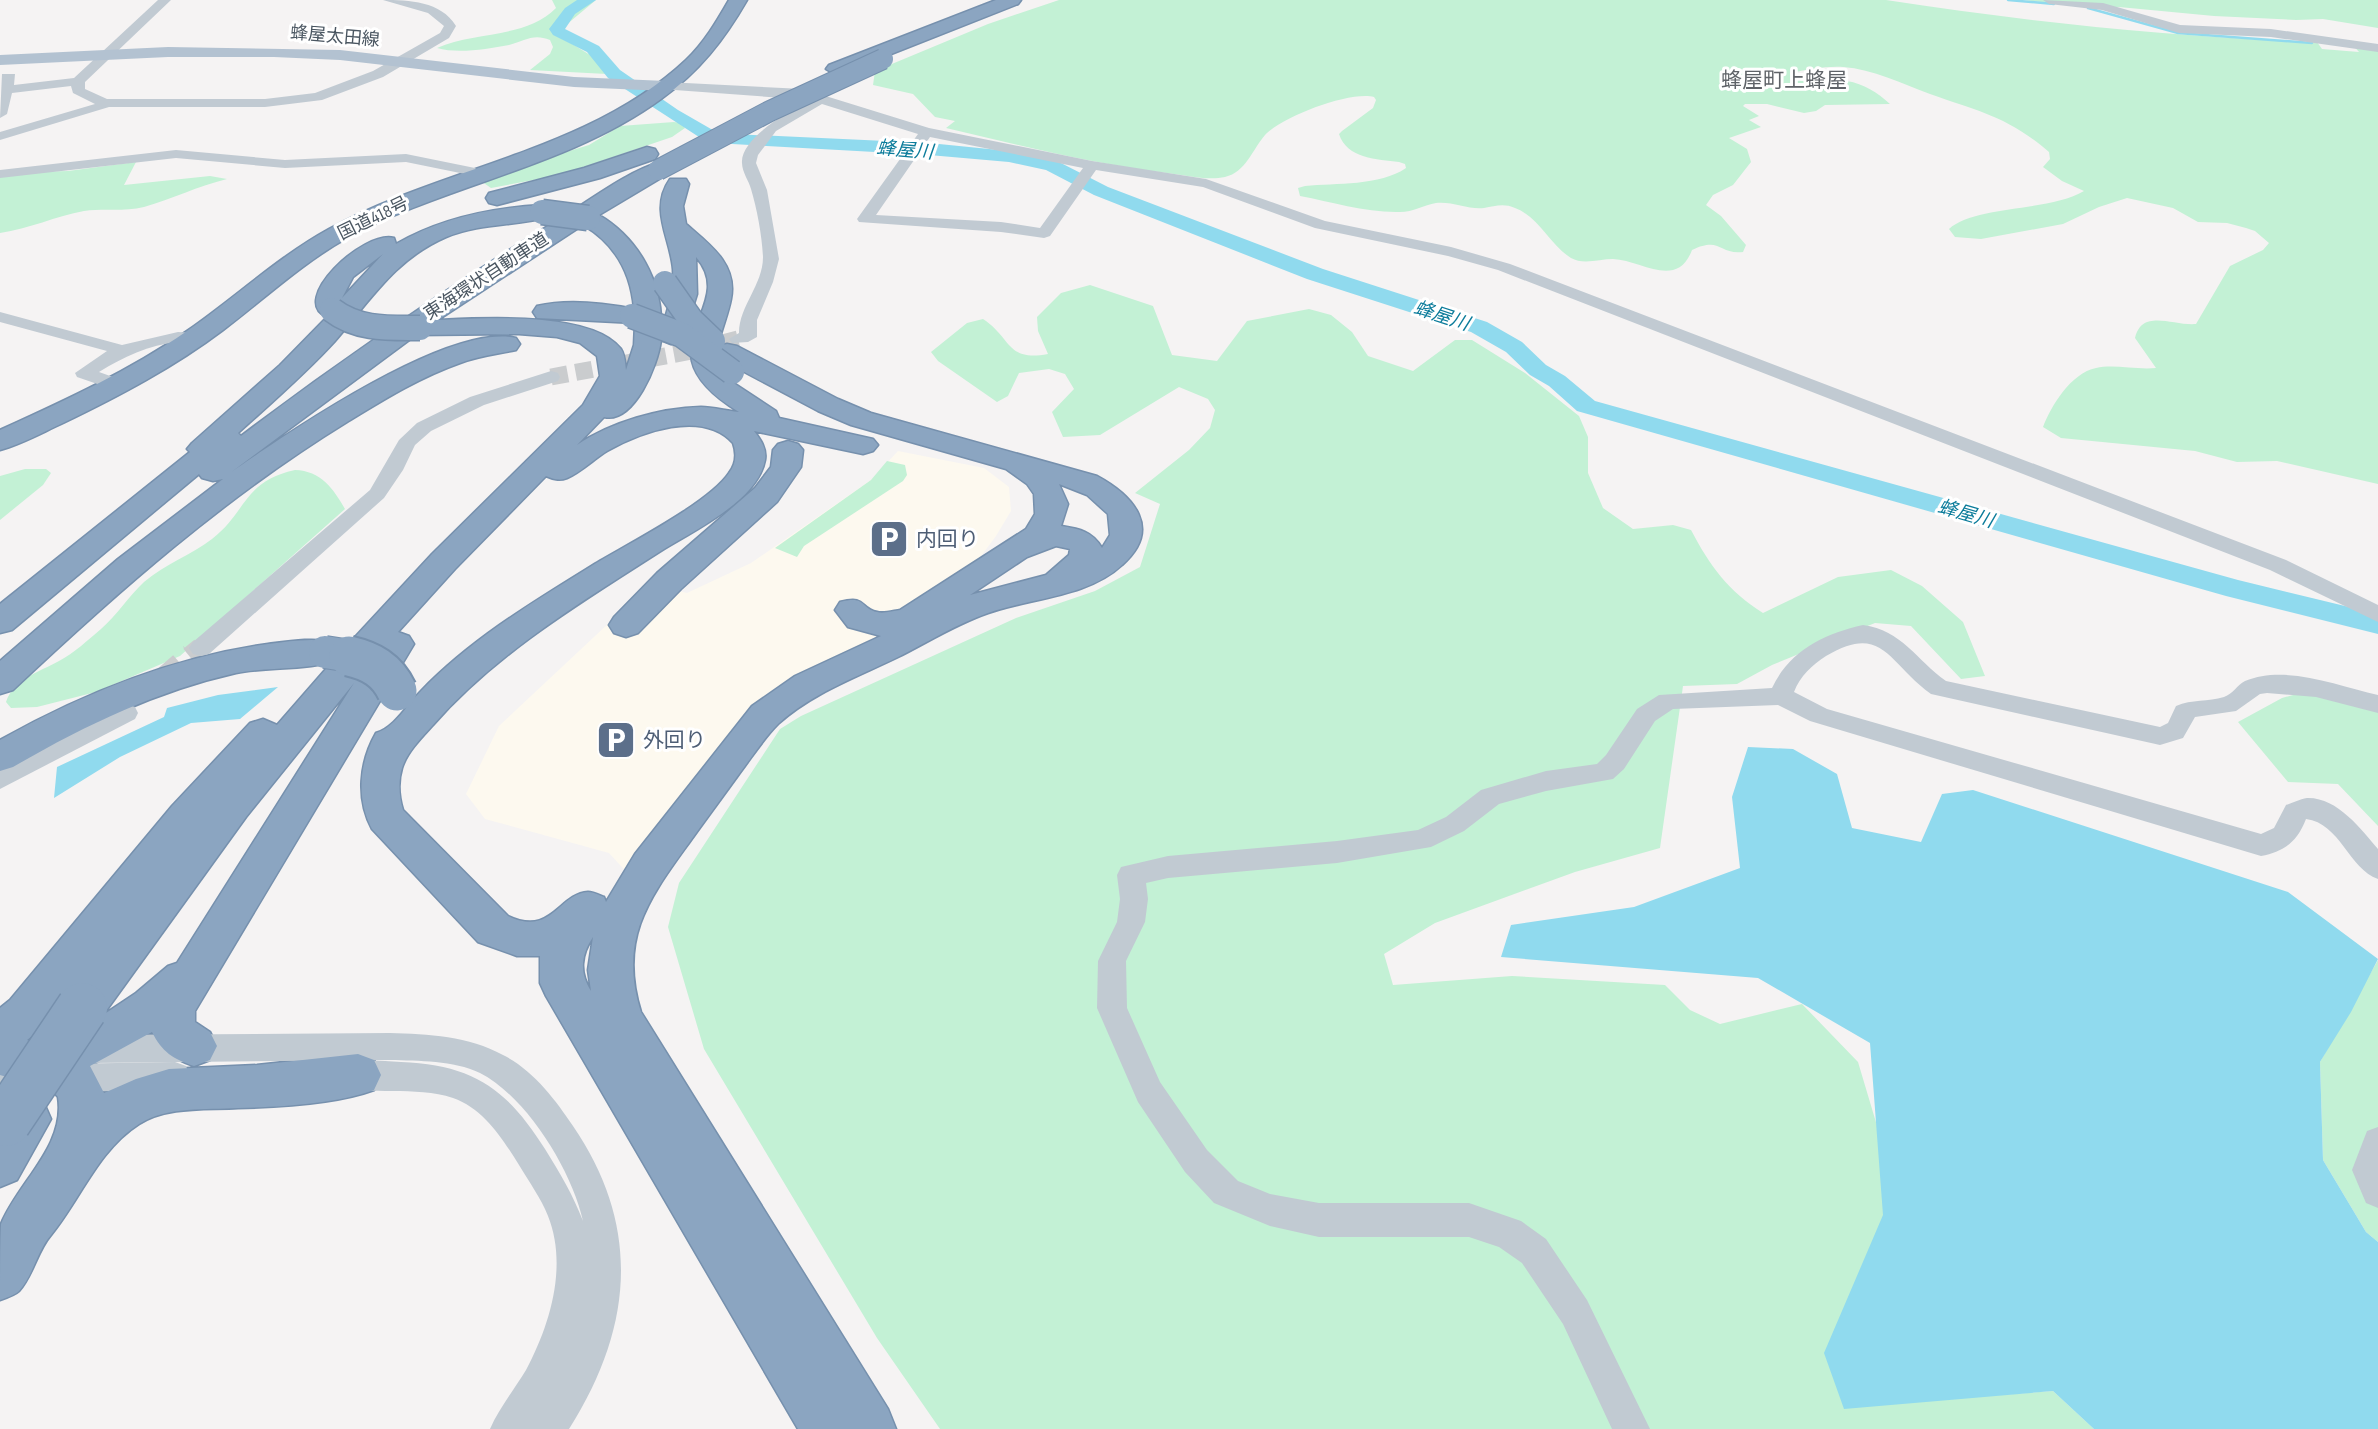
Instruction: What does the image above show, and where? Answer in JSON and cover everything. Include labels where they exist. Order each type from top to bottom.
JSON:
[{"type":"highway","name":"国道418号","points":[[0,441],[118,384],[196,338],[334,236],[383,211],[592,131],[693,64],[715,37],[738,0]]},
{"type":"highway","name":"東海環状自動車道","points":[[876,57],[1012,0]]},
{"type":"highway","name":"東海環状自動車道","points":[[0,622],[58,572],[230,435],[325,367],[502,249],[656,169],[836,69],[1033,0]]},
{"type":"highway","points":[[468,538],[595,409],[611,385],[614,363],[611,354],[604,345],[580,333],[533,326],[420,328],[359,324],[332,310],[329,297],[340,276],[361,258],[403,233],[469,206],[592,173],[656,169],[700,159],[876,57]]},
{"type":"highway","name":"東海環状自動車道","points":[[0,652],[194,488],[351,366],[519,253],[656,169]]},
{"type":"highway","points":[[39,1067],[177,828],[223,775],[290,705],[407,613],[530,493],[658,357],[680,313],[685,268],[680,243],[672,224],[672,200],[656,169]]},
{"type":"highway","points":[[58,572],[286,375],[398,254],[426,237],[473,221],[506,214],[542,212],[588,218],[617,224],[635,234],[691,320],[732,354],[771,400],[819,428],[863,445]]},
{"type":"highway","points":[[588,218],[607,228],[621,242],[645,291],[649,325],[645,352],[635,379],[623,397]]},
{"type":"highway","points":[[672,224],[707,256],[714,265],[721,284],[704,352],[706,369],[719,385],[766,417]]},
{"type":"highway","points":[[420,328],[547,312],[592,311],[632,316],[667,327],[732,354],[811,397],[853,415],[911,434],[1074,477],[1098,488],[1116,502],[1126,519],[1126,535],[1111,557],[1094,569],[958,612],[777,705],[754,727],[648,868],[625,905],[613,938],[608,970],[610,986],[630,1038],[845,1425]]},
{"type":"highway","points":[[0,681],[80,608],[192,517],[302,438],[387,386],[437,361],[500,344],[547,344],[580,354],[588,361],[594,374],[590,391],[583,402],[548,440],[39,1067]]},
{"type":"highway","points":[[530,493],[585,452],[625,430],[656,420],[701,416],[863,445],[914,459]]},
{"type":"highway","points":[[383,765],[422,714],[493,649],[558,603],[705,509],[739,481],[749,463],[750,454],[745,439],[724,422],[701,416]]},
{"type":"highway","points":[[626,625],[669,580],[766,495],[786,467],[788,450]]},
{"type":"highway","points":[[852,610],[860,619],[877,625],[909,620],[1020,549],[1045,528],[1052,509],[1052,500],[1043,482],[1013,461]]},
{"type":"highway","points":[[1020,549],[1054,537],[1070,538],[1082,544],[1086,555],[1081,566],[1058,581]]},
{"type":"highway","points":[[194,1046],[181,1040],[173,1032],[170,1022],[173,1007],[407,613]]},
{"type":"highway","points":[[0,757],[86,712],[174,677],[248,658],[325,652],[352,656],[378,666],[387,673],[397,691],[396,718],[383,765],[379,797],[386,818],[581,1016]]},
{"type":"highway","points":[[622,865],[571,934],[560,958],[562,983],[845,1425]]},
{"type":"highway","points":[[493,929],[516,939],[543,939],[564,930],[589,909]]},
{"type":"highway","points":[[39,1067],[125,1026],[172,991],[195,969]]},
{"type":"highway","points":[[0,1274],[73,1149],[79,1132],[83,1103],[78,1087],[39,1067]]},
{"type":"highway","points":[[35,1217],[88,1141],[104,1124],[135,1101],[169,1091],[256,1086],[358,1075]]},
{"type":"main road","name":"蜂屋太田線","points":[[0,60],[274,52],[340,55],[605,83],[653,92]]},
{"type":"street","points":[[0,114],[3,84],[78,81],[165,0]]},
{"type":"street","points":[[78,81],[78,89],[86,96],[106,103],[210,104],[302,100],[358,84],[439,39],[450,26],[440,15],[389,0]]},
{"type":"street","points":[[2049,0],[2103,7],[2179,29],[2281,34],[2378,48]]},
{"type":"street","points":[[653,92],[781,90],[822,98],[916,144],[1092,165],[1206,183],[1321,225],[1451,252],[1504,267],[2266,560],[2378,614]]},
{"type":"street","points":[[732,354],[748,337],[748,320],[765,282],[771,259],[759,190],[749,163],[751,155],[771,128],[822,98]]},
{"type":"street","points":[[0,136],[94,109],[106,103]]},
{"type":"street","points":[[916,144],[865,219],[1001,227],[1044,233],[1092,165]]},
{"type":"street","points":[[0,174],[176,154],[285,163],[406,158],[470,171],[476,175]]},
{"type":"street","points":[[0,317],[122,349]]},
{"type":"street","points":[[106,381],[84,373],[122,349],[178,337],[196,338]]},
{"type":"street","points":[[201,648],[377,494],[404,447],[419,430],[474,403],[551,377]]},
{"type":"street","points":[[2349,599],[2378,600]]},
{"type":"street","points":[[1782,696],[1785,682],[1795,667],[1816,651],[1858,631],[1884,638],[1929,682],[1939,688],[2160,736],[2171,734],[2180,727],[2185,712],[2194,708],[2231,704],[2251,688],[2264,685],[2289,686],[2378,704]]},
{"type":"street","points":[[1631,1429],[1574,1312],[1534,1251],[1509,1233],[1469,1220],[1319,1220],[1270,1210],[1226,1192],[1196,1161],[1149,1092],[1112,1009],[1112,961],[1131,922],[1134,899],[1131,874],[1168,867],[1336,852],[1422,840],[1455,824],[1490,797],[1546,781],[1604,772],[1615,762],[1647,715],[1668,701],[1782,696],[1819,715],[2260,845],[2276,843],[2288,834],[2295,812],[2303,807],[2316,808],[2332,817],[2378,868]]},
{"type":"street","points":[[0,779],[126,713]]},
{"type":"street","points":[[39,1067],[194,1046],[405,1047],[448,1050],[492,1064],[526,1089],[540,1106],[592,1191],[605,1243],[603,1298],[596,1329],[569,1392],[547,1429]]},
{"type":"street","points":[[39,1067],[415,1076],[466,1088],[487,1100],[516,1130],[563,1211],[570,1232],[573,1256],[573,1278],[568,1307],[548,1366],[509,1429]]},
{"type":"street","points":[[2378,1142],[2368,1170],[2378,1192]]},
{"type":"shaded area","points":[[898,451],[984,468],[1009,487],[1011,511],[963,580],[912,633],[786,695],[632,878],[609,853],[485,819],[466,794],[499,726],[610,622],[626,625],[663,587],[687,593],[751,563],[871,480]]},
{"type":"green space","points":[[552,0],[596,0],[560,30],[561,37],[598,60],[607,74],[530,70],[550,54],[553,47],[550,40],[544,38],[534,37],[509,45],[473,50],[437,48],[530,25],[556,8]]},
{"type":"green space","points":[[1059,0],[1886,0],[2101,27],[2317,42],[2322,49],[2359,52],[2352,44],[2378,46],[2378,484],[2277,461],[2237,462],[2195,451],[2061,438],[2043,427],[2070,383],[2087,371],[2110,367],[2156,368],[2135,338],[2144,323],[2160,320],[2196,324],[2230,266],[2263,250],[2269,243],[2255,231],[2246,228],[2227,223],[2198,222],[2173,208],[2127,198],[2099,207],[2063,224],[1981,239],[1955,237],[1949,229],[1961,221],[2069,198],[2084,191],[2062,181],[2043,167],[2050,159],[2049,152],[2034,140],[2020,130],[1979,111],[1854,68],[1816,68],[1790,73],[1795,78],[1808,82],[1847,81],[1859,84],[1890,104],[1825,105],[1816,111],[1804,113],[1767,104],[1745,104],[1743,106],[1759,116],[1749,120],[1761,127],[1729,138],[1747,149],[1751,162],[1733,185],[1713,195],[1706,205],[1721,216],[1746,245],[1743,252],[1729,251],[1715,245],[1702,246],[1692,250],[1685,262],[1677,268],[1668,271],[1613,259],[1586,261],[1571,258],[1531,218],[1507,206],[1478,208],[1436,203],[1409,211],[1388,212],[1300,196],[1298,188],[1305,186],[1371,181],[1406,168],[1405,164],[1399,162],[1356,153],[1343,142],[1339,134],[1373,108],[1376,100],[1374,97],[1349,98],[1300,113],[1265,135],[1238,170],[1225,177],[1211,178],[1111,165],[946,128],[955,121],[935,117],[913,94],[873,85],[875,71],[988,24]]},
{"type":"green space","points":[[2023,0],[2378,0],[2378,28],[2323,19],[2214,16]]},
{"type":"green space","points":[[681,123],[685,128],[672,137],[560,175],[491,188],[478,179],[589,145],[620,126]]},
{"type":"green space","points":[[136,162],[124,185],[210,176],[227,179],[144,207],[84,211],[0,233],[0,173],[68,171]]},
{"type":"green space","points":[[1090,285],[1153,306],[1172,355],[1217,361],[1247,321],[1309,309],[1331,315],[1352,332],[1368,356],[1413,371],[1455,340],[1472,340],[1525,373],[1579,416],[1588,437],[1588,473],[1603,508],[1633,529],[1673,525],[1691,530],[1721,577],[1763,613],[1838,577],[1891,570],[1922,586],[1963,622],[1985,676],[1961,679],[1911,626],[1875,623],[1772,665],[1737,684],[1683,686],[1660,848],[1575,872],[1435,923],[1384,954],[1393,985],[1512,976],[1665,985],[1690,1010],[1720,1024],[1802,1004],[1858,1062],[1898,1196],[1986,1396],[2053,1391],[2094,1429],[940,1429],[877,1338],[704,1049],[668,927],[679,883],[780,729],[801,716],[1016,618],[1095,591],[1140,567],[1160,504],[1135,493],[1189,450],[1210,428],[1215,410],[1208,399],[1179,387],[1100,435],[1063,437],[1052,412],[1074,389],[1065,374],[1049,369],[1019,373],[1008,396],[997,402],[938,361],[931,352],[967,323],[983,319],[1011,347],[1024,355],[1048,354],[1038,331],[1037,317],[1061,293]]},
{"type":"green space","points":[[887,461],[905,465],[907,475],[903,481],[804,546],[797,557],[775,548],[871,480]]},
{"type":"green space","points":[[25,469],[46,469],[51,473],[43,485],[0,520],[0,476]]},
{"type":"green space","points":[[295,470],[319,477],[336,494],[345,509],[180,656],[96,692],[37,707],[11,708],[6,702],[21,682],[70,654],[101,629],[144,582],[212,539],[255,490],[278,475]]},
{"type":"green space","points":[[2314,689],[2378,709],[2378,826],[2338,784],[2288,782],[2238,722],[2282,698]]},
{"type":"green space","points":[[2378,960],[2378,1242],[2366,1232],[2323,1160],[2320,1062]]},
{"type":"water","points":[[278,687],[240,719],[191,723],[120,757],[54,798],[57,767],[164,717],[167,708],[218,695]]},
{"type":"water","points":[[1748,747],[1793,749],[1837,774],[1852,828],[1921,842],[1942,794],[1973,790],[2288,892],[2378,959],[2351,1012],[2320,1062],[2323,1160],[2366,1232],[2378,1242],[2378,1429],[2094,1429],[2053,1391],[1844,1409],[1824,1353],[1883,1215],[1870,1043],[1758,978],[1501,957],[1511,925],[1634,907],[1740,868],[1732,797]]},
{"type":"waterway","name":"蜂屋川","points":[[588,0],[570,11],[557,29],[559,32],[593,49],[614,74],[705,133],[732,139],[929,149],[1032,160],[1052,166],[1101,191],[1315,274],[1479,327],[1514,347],[1538,370],[1557,381],[1586,406],[2236,589],[2378,624]]},
{"type":"waterway","points":[[2008,0],[2054,4]]},
{"type":"waterway","points":[[2088,8],[2178,33],[2312,43]]},
{"type":"tunnel","points":[[551,377],[692,351],[738,339]]},
{"type":"tunnel","points":[[190,657],[201,648]]},
{"type":"tunnel","points":[[162,682],[192,656]]},
{"type":"place","name":"内回り","points":[[889,539]]},
{"type":"place","name":"外回り","points":[[616,740]]},
{"type":"district","name":"蜂屋町上蜂屋","points":[[1784,80]]}]
